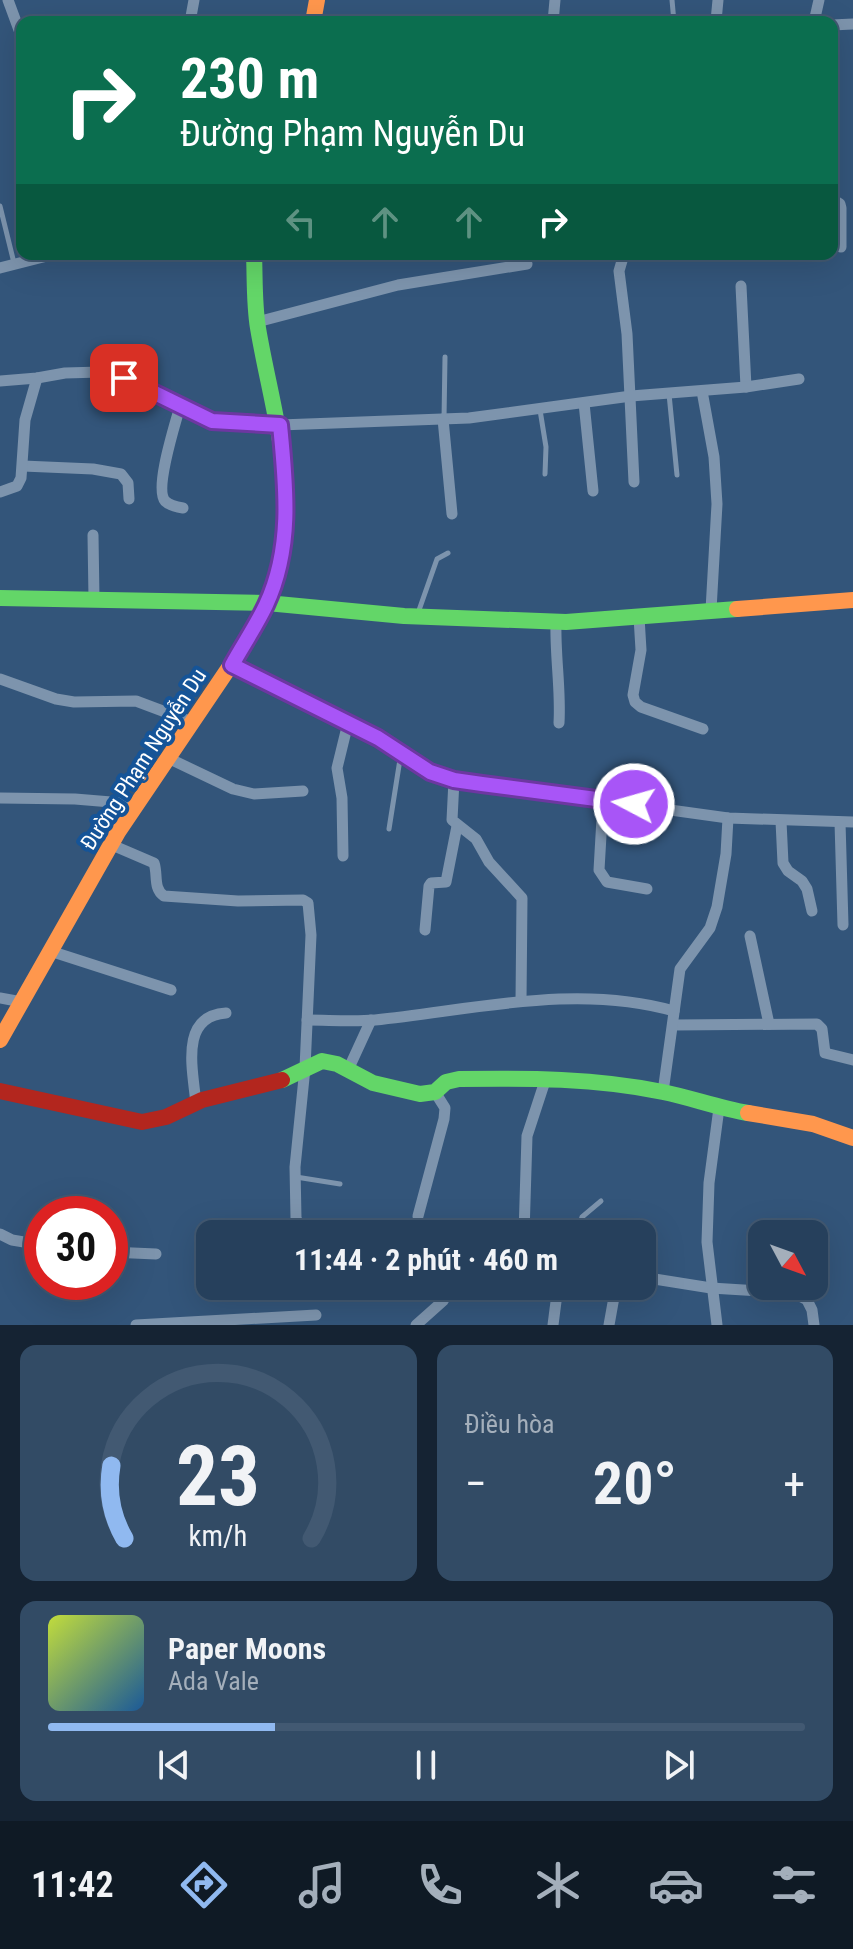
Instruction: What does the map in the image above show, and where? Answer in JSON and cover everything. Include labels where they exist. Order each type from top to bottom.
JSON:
[{"type":"street","points":[[8,0],[16,22]]},
{"type":"street","points":[[838,203],[841,208],[841,247]]},
{"type":"street","points":[[0,268],[31,260]]},
{"type":"street","name":"Đường Phạm Nguyễn Du","points":[[0,1040],[135,804],[232,665],[267,603],[283,550],[287,498],[280,425],[257,322],[254,260]]},
{"type":"street","points":[[622,260],[619,271],[627,334],[634,482]]},
{"type":"street","points":[[257,322],[398,285],[527,264]]},
{"type":"street","points":[[741,286],[746,387]]},
{"type":"street","points":[[0,381],[101,372],[124,378],[180,406],[224,423],[280,425],[444,419],[799,379]]},
{"type":"street","points":[[0,492],[17,486],[23,466],[25,420],[37,378]]},
{"type":"street","points":[[702,391],[716,484],[711,610]]},
{"type":"street","points":[[584,403],[593,491]]},
{"type":"street","points":[[180,406],[168,446],[162,497],[166,502],[183,508]]},
{"type":"street","points":[[444,419],[452,514]]},
{"type":"street","points":[[23,466],[93,469],[121,474],[128,483],[129,499]]},
{"type":"street","points":[[93,535],[94,599]]},
{"type":"street","points":[[0,598],[267,603],[417,617],[556,622],[853,600]]},
{"type":"street","points":[[639,617],[641,650],[633,695],[635,702],[641,707],[703,729]]},
{"type":"street","points":[[556,622],[556,673],[561,689],[559,723]]},
{"type":"street","points":[[232,665],[348,723],[430,772],[454,780],[728,818],[853,822]]},
{"type":"street","points":[[0,679],[65,700],[136,701],[192,722]]},
{"type":"street","points":[[343,856],[342,798],[337,768],[348,723]]},
{"type":"street","points":[[168,758],[233,789],[254,794],[303,791]]},
{"type":"street","points":[[454,780],[451,813],[457,826],[476,839],[489,862],[522,898],[521,1001]]},
{"type":"street","points":[[0,798],[135,804]]},
{"type":"street","points":[[603,801],[599,870],[602,878],[607,882],[647,889]]},
{"type":"street","points":[[663,1092],[680,969],[710,928],[717,907],[726,854],[728,818]]},
{"type":"street","points":[[781,821],[783,863],[807,889],[812,911]]},
{"type":"street","points":[[840,822],[843,925]]},
{"type":"street","points":[[425,930],[429,886],[431,883],[446,882],[457,826]]},
{"type":"street","points":[[112,845],[154,863],[156,885],[164,896],[306,901],[310,907],[305,1068],[295,1177],[297,1220]]},
{"type":"street","points":[[750,936],[769,1024]]},
{"type":"street","points":[[50,951],[171,990]]},
{"type":"street","points":[[0,998],[22,1002]]},
{"type":"street","points":[[307,1020],[371,1020],[521,1001],[625,1000],[674,1011]]},
{"type":"street","points":[[196,1104],[192,1052],[196,1030],[201,1021],[211,1014],[226,1013]]},
{"type":"street","points":[[348,1070],[371,1020]]},
{"type":"street","points":[[674,1025],[819,1025],[825,1053],[853,1060]]},
{"type":"street","points":[[0,1091],[142,1122],[281,1080],[316,1062],[331,1062],[373,1083],[420,1094],[435,1092],[446,1082],[459,1079],[546,1078],[663,1092],[719,1108],[790,1119],[853,1138]]},
{"type":"street","points":[[524,1220],[527,1136],[546,1078]]},
{"type":"street","points":[[418,1216],[444,1119],[443,1101],[435,1092]]},
{"type":"street","points":[[717,1325],[707,1242],[707,1206],[719,1108]]},
{"type":"street","points":[[0,1234],[24,1242]]},
{"type":"street","points":[[128,1253],[156,1254]]},
{"type":"street","points":[[656,1279],[711,1288],[802,1295],[812,1310],[814,1325]]},
{"type":"street","points":[[416,1325],[444,1300]]},
{"type":"street","points":[[553,1325],[556,1300]]},
{"type":"street","points":[[609,1325],[613,1300]]},
{"type":"street","points":[[136,1325],[316,1315]]},
{"type":"lane","points":[[0,206],[15,264]]},
{"type":"lane","points":[[444,419],[445,357]]},
{"type":"lane","points":[[669,393],[677,475]]},
{"type":"lane","points":[[540,409],[546,447],[545,474]]},
{"type":"lane","points":[[417,617],[437,559],[448,553]]},
{"type":"lane","points":[[389,829],[401,752]]},
{"type":"lane","points":[[295,1177],[340,1184]]},
{"type":"lane","points":[[581,1220],[601,1201]]},
{"type":"traffic: fast","points":[[241,650],[272,588],[283,548],[286,520],[284,465],[257,319],[254,260]]},
{"type":"traffic: fast","points":[[0,598],[267,603],[404,616],[566,622],[737,609]]},
{"type":"traffic: fast","points":[[282,1080],[322,1061],[337,1064],[373,1083],[420,1094],[435,1092],[446,1082],[459,1079],[561,1080],[638,1087],[748,1113]]},
{"type":"traffic: slow","points":[[314,16],[317,0]]},
{"type":"traffic: slow","points":[[737,609],[853,600]]},
{"type":"traffic: slow","points":[[0,1040],[118,832],[241,650]]},
{"type":"traffic: slow","points":[[748,1113],[813,1124],[853,1138]]},
{"type":"traffic: jam","points":[[0,1091],[142,1122],[166,1117],[202,1100],[282,1080]]},
{"type":"route","points":[[124,378],[212,421],[280,425],[287,498],[283,550],[267,603],[232,665],[378,738],[430,772],[454,780],[634,804]]}]
